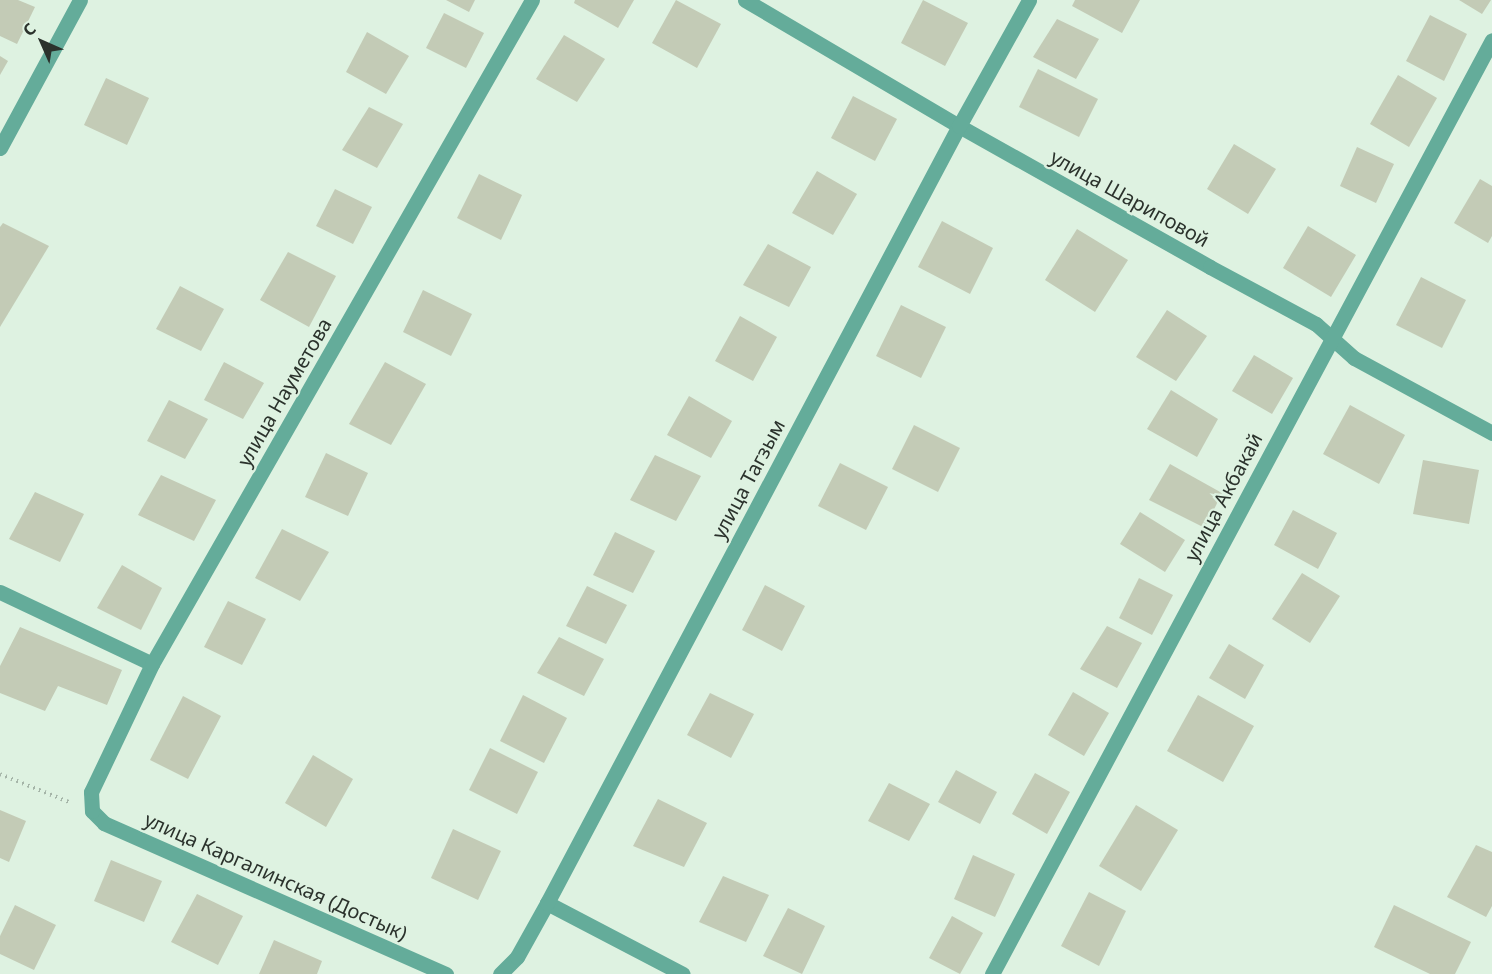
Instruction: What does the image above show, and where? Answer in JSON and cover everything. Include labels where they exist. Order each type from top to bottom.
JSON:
[{"type":"street","points":[[0,148],[80,0]]},
{"type":"street","name":"улица Науметова","points":[[92,811],[91,792],[152,664],[532,0]]},
{"type":"street","name":"улица Шариповой","points":[[745,0],[960,126],[1316,324],[1333,336],[1354,358],[1492,434]]},
{"type":"street","name":"улица Тагзым","points":[[500,974],[517,957],[547,903],[1029,0]]},
{"type":"street","name":"улица Акбакай","points":[[992,974],[1492,40]]},
{"type":"street","points":[[0,592],[152,664]]},
{"type":"street","name":"улица Каргалинская (Достык)","points":[[92,811],[104,823],[446,974]]},
{"type":"street","points":[[547,903],[683,974]]},
{"type":"path","points":[[0,774],[92,811]]},
{"type":"building","points":[[0,0],[18,0],[35,7],[17,44],[0,36]]},
{"type":"building","points":[[446,0],[475,0],[469,12]]},
{"type":"building","points":[[575,0],[634,0],[618,28],[574,3]]},
{"type":"building","points":[[676,0],[721,24],[697,68],[652,43]]},
{"type":"building","points":[[923,0],[968,23],[945,66],[901,43]]},
{"type":"building","points":[[1075,0],[1140,0],[1122,33],[1072,6]]},
{"type":"building","points":[[1459,0],[1491,0],[1482,14]]},
{"type":"building","points":[[444,13],[484,33],[466,68],[426,48]]},
{"type":"building","points":[[1430,15],[1467,34],[1444,81],[1406,61]]},
{"type":"building","points":[[1057,19],[1099,39],[1076,79],[1033,57]]},
{"type":"building","points":[[367,32],[409,56],[386,94],[346,72]]},
{"type":"building","points":[[564,35],[605,59],[577,102],[536,79]]},
{"type":"building","points":[[0,56],[8,61],[0,75]]},
{"type":"building","points":[[1038,69],[1098,99],[1079,137],[1019,107]]},
{"type":"building","points":[[1398,75],[1437,98],[1409,147],[1370,124]]},
{"type":"building","points":[[106,78],[149,98],[127,145],[84,125]]},
{"type":"building","points":[[853,96],[897,119],[875,161],[831,138]]},
{"type":"building","points":[[369,107],[403,124],[377,168],[342,150]]},
{"type":"building","points":[[1234,144],[1276,169],[1248,214],[1207,189]]},
{"type":"building","points":[[1357,147],[1394,164],[1376,203],[1340,186]]},
{"type":"building","points":[[817,171],[857,194],[833,235],[792,213]]},
{"type":"building","points":[[479,174],[522,195],[501,240],[457,218]]},
{"type":"building","points":[[1480,179],[1492,186],[1492,236],[1488,243],[1454,223]]},
{"type":"building","points":[[335,189],[372,207],[353,244],[316,226]]},
{"type":"building","points":[[942,221],[993,248],[970,294],[918,267]]},
{"type":"building","points":[[3,223],[49,246],[0,327],[0,227]]},
{"type":"building","points":[[1308,226],[1356,255],[1331,297],[1283,268]]},
{"type":"building","points":[[1077,229],[1128,260],[1095,312],[1045,280]]},
{"type":"building","points":[[768,244],[811,267],[789,307],[743,285]]},
{"type":"building","points":[[288,252],[336,276],[309,327],[260,300]]},
{"type":"building","points":[[1421,277],[1466,300],[1442,348],[1396,325]]},
{"type":"building","points":[[180,286],[224,309],[201,351],[156,329]]},
{"type":"building","points":[[423,290],[472,314],[451,356],[403,332]]},
{"type":"building","points":[[901,305],[946,327],[921,378],[876,356]]},
{"type":"building","points":[[1167,310],[1207,336],[1176,381],[1136,357]]},
{"type":"building","points":[[740,316],[777,337],[753,381],[715,361]]},
{"type":"building","points":[[1254,355],[1293,378],[1272,414],[1232,391]]},
{"type":"building","points":[[224,362],[264,383],[243,419],[204,400]]},
{"type":"building","points":[[385,362],[426,384],[391,445],[349,424]]},
{"type":"building","points":[[1171,390],[1218,419],[1197,457],[1147,429]]},
{"type":"building","points":[[689,396],[732,421],[711,458],[667,435]]},
{"type":"building","points":[[169,400],[208,419],[185,459],[147,441]]},
{"type":"building","points":[[1350,405],[1405,435],[1379,484],[1323,454]]},
{"type":"building","points":[[914,425],[960,448],[938,492],[892,469]]},
{"type":"building","points":[[326,453],[368,473],[348,516],[305,497]]},
{"type":"building","points":[[655,455],[701,476],[676,521],[630,500]]},
{"type":"building","points":[[1423,460],[1479,470],[1469,524],[1413,514]]},
{"type":"building","points":[[840,463],[888,487],[866,530],[818,506]]},
{"type":"building","points":[[1170,464],[1222,493],[1205,528],[1149,500]]},
{"type":"building","points":[[161,475],[216,500],[194,541],[138,515]]},
{"type":"building","points":[[35,492],[84,514],[60,562],[9,539]]},
{"type":"building","points":[[1293,510],[1337,533],[1318,569],[1274,545]]},
{"type":"building","points":[[1140,512],[1185,540],[1165,572],[1120,544]]},
{"type":"building","points":[[282,529],[329,552],[300,601],[255,578]]},
{"type":"building","points":[[615,532],[655,551],[633,593],[593,575]]},
{"type":"building","points":[[122,565],[162,588],[141,630],[97,608]]},
{"type":"building","points":[[1302,573],[1340,596],[1310,643],[1272,619]]},
{"type":"building","points":[[1139,578],[1173,595],[1152,635],[1119,618]]},
{"type":"building","points":[[765,585],[805,606],[782,651],[742,630]]},
{"type":"building","points":[[587,586],[627,605],[606,644],[566,626]]},
{"type":"building","points":[[228,601],[266,619],[242,665],[204,647]]},
{"type":"building","points":[[1107,626],[1142,643],[1117,688],[1080,669]]},
{"type":"building","points":[[20,627],[122,670],[107,705],[58,686],[45,711],[0,693],[0,666]]},
{"type":"building","points":[[559,637],[604,659],[584,696],[537,673]]},
{"type":"building","points":[[1229,644],[1264,665],[1245,699],[1209,678]]},
{"type":"building","points":[[1073,692],[1109,713],[1084,756],[1048,735]]},
{"type":"building","points":[[710,693],[754,714],[731,758],[687,735]]},
{"type":"building","points":[[523,695],[567,718],[544,763],[500,741]]},
{"type":"building","points":[[1198,695],[1254,726],[1223,782],[1167,751]]},
{"type":"building","points":[[183,696],[221,716],[188,779],[150,760]]},
{"type":"building","points":[[490,748],[538,772],[517,814],[469,790]]},
{"type":"building","points":[[313,755],[353,779],[326,827],[285,803]]},
{"type":"building","points":[[956,770],[997,792],[980,824],[938,802]]},
{"type":"building","points":[[1035,773],[1070,792],[1047,834],[1012,814]]},
{"type":"building","points":[[889,783],[930,804],[909,841],[868,821]]},
{"type":"building","points":[[658,799],[707,823],[684,867],[633,846]]},
{"type":"building","points":[[1136,805],[1178,830],[1141,891],[1099,866]]},
{"type":"building","points":[[0,810],[26,821],[9,862],[0,858]]},
{"type":"building","points":[[453,829],[501,851],[478,900],[431,878]]},
{"type":"building","points":[[1476,845],[1492,852],[1492,906],[1486,917],[1447,897]]},
{"type":"building","points":[[973,855],[1015,874],[995,917],[954,899]]},
{"type":"building","points":[[111,860],[162,881],[144,922],[94,901]]},
{"type":"building","points":[[723,876],[769,895],[746,942],[699,922]]},
{"type":"building","points":[[1089,892],[1126,911],[1099,966],[1061,946]]},
{"type":"building","points":[[197,894],[243,916],[218,965],[171,942]]},
{"type":"building","points":[[15,905],[56,925],[34,970],[0,954],[0,936]]},
{"type":"building","points":[[1394,905],[1471,942],[1455,974],[1430,974],[1374,947]]},
{"type":"building","points":[[788,908],[825,926],[802,974],[763,956]]},
{"type":"building","points":[[952,916],[983,933],[960,974],[929,958]]},
{"type":"building","points":[[274,940],[322,961],[317,974],[259,974]]}]
